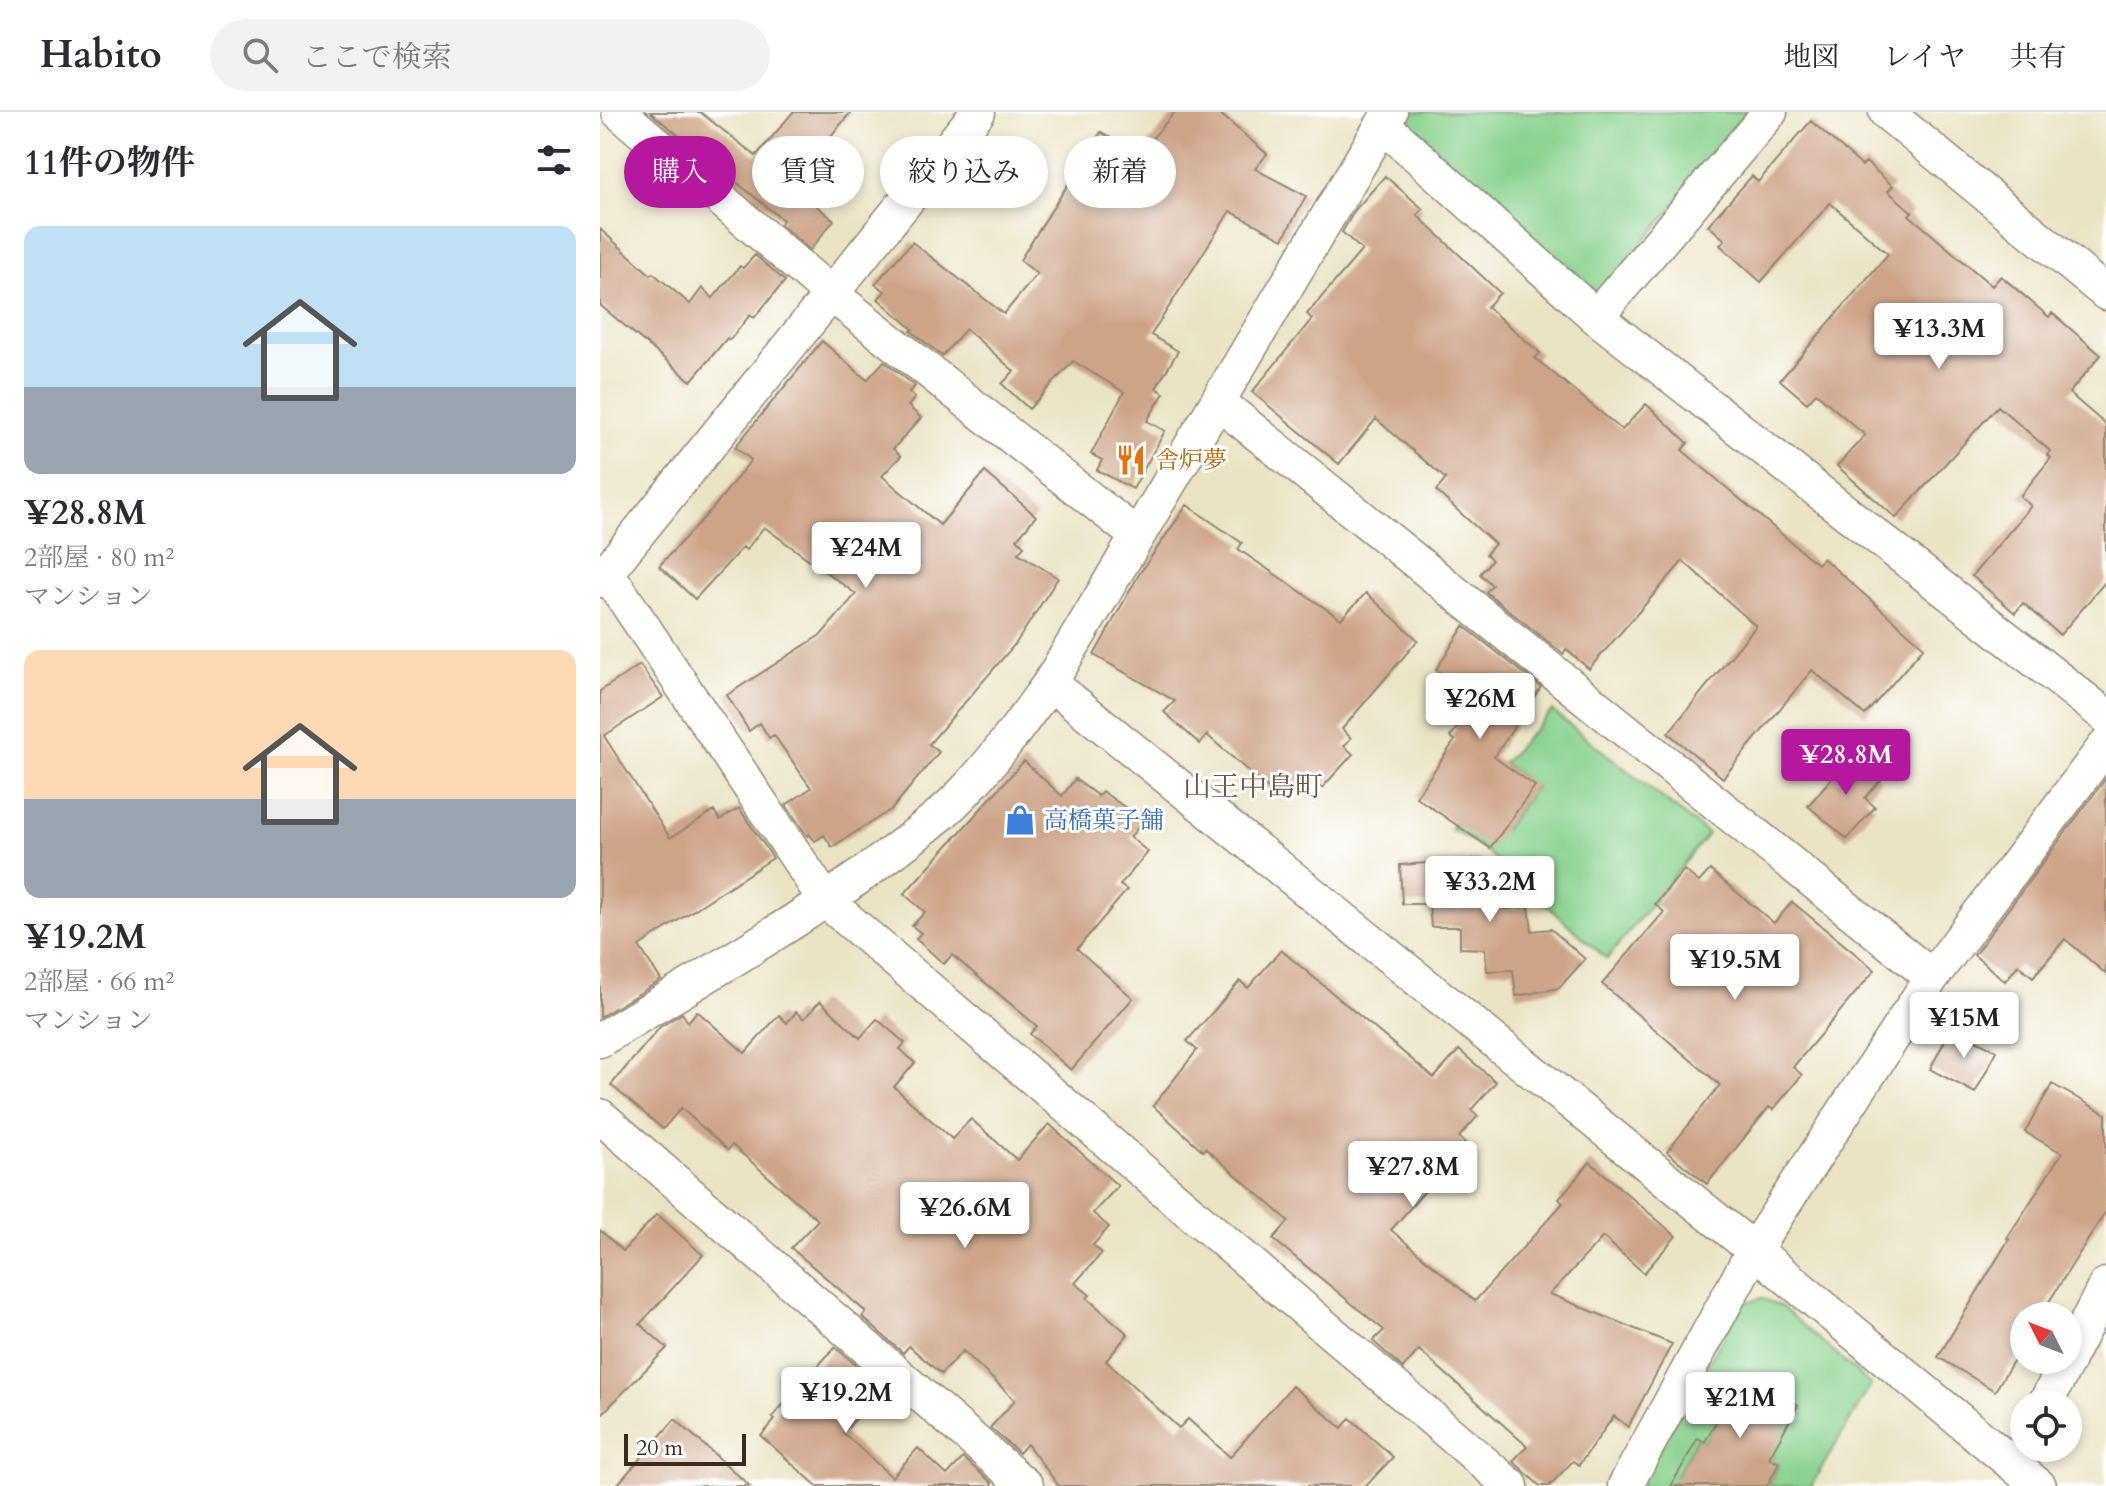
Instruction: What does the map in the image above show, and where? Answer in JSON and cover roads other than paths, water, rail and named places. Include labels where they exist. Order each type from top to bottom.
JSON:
[{"type":"street","points":[[619,112],[830,293],[1136,535]]},
{"type":"street","points":[[978,112],[604,577],[826,901],[1511,1486]]},
{"type":"street","points":[[1596,317],[1770,112]]},
{"type":"street","points":[[1886,112],[2106,293]]},
{"type":"street","points":[[600,1040],[826,901],[943,813],[1005,746],[1050,683],[1386,118],[1596,317],[2106,716]]},
{"type":"street","points":[[1218,402],[1932,977]]},
{"type":"street","points":[[1050,683],[1754,1250],[2020,1471]]},
{"type":"street","points":[[1625,1486],[1754,1250],[1932,977],[2106,745]]},
{"type":"street","points":[[600,1116],[1026,1486]]},
{"type":"street","points":[[2082,1332],[2106,1285]]},
{"type":"place","name":"舎炉夢","points":[[1131,460]]},
{"type":"place","name":"高橋菓子舗","points":[[1020,820]]},
{"type":"district","name":"山王中島町","points":[[1253,786]]}]
